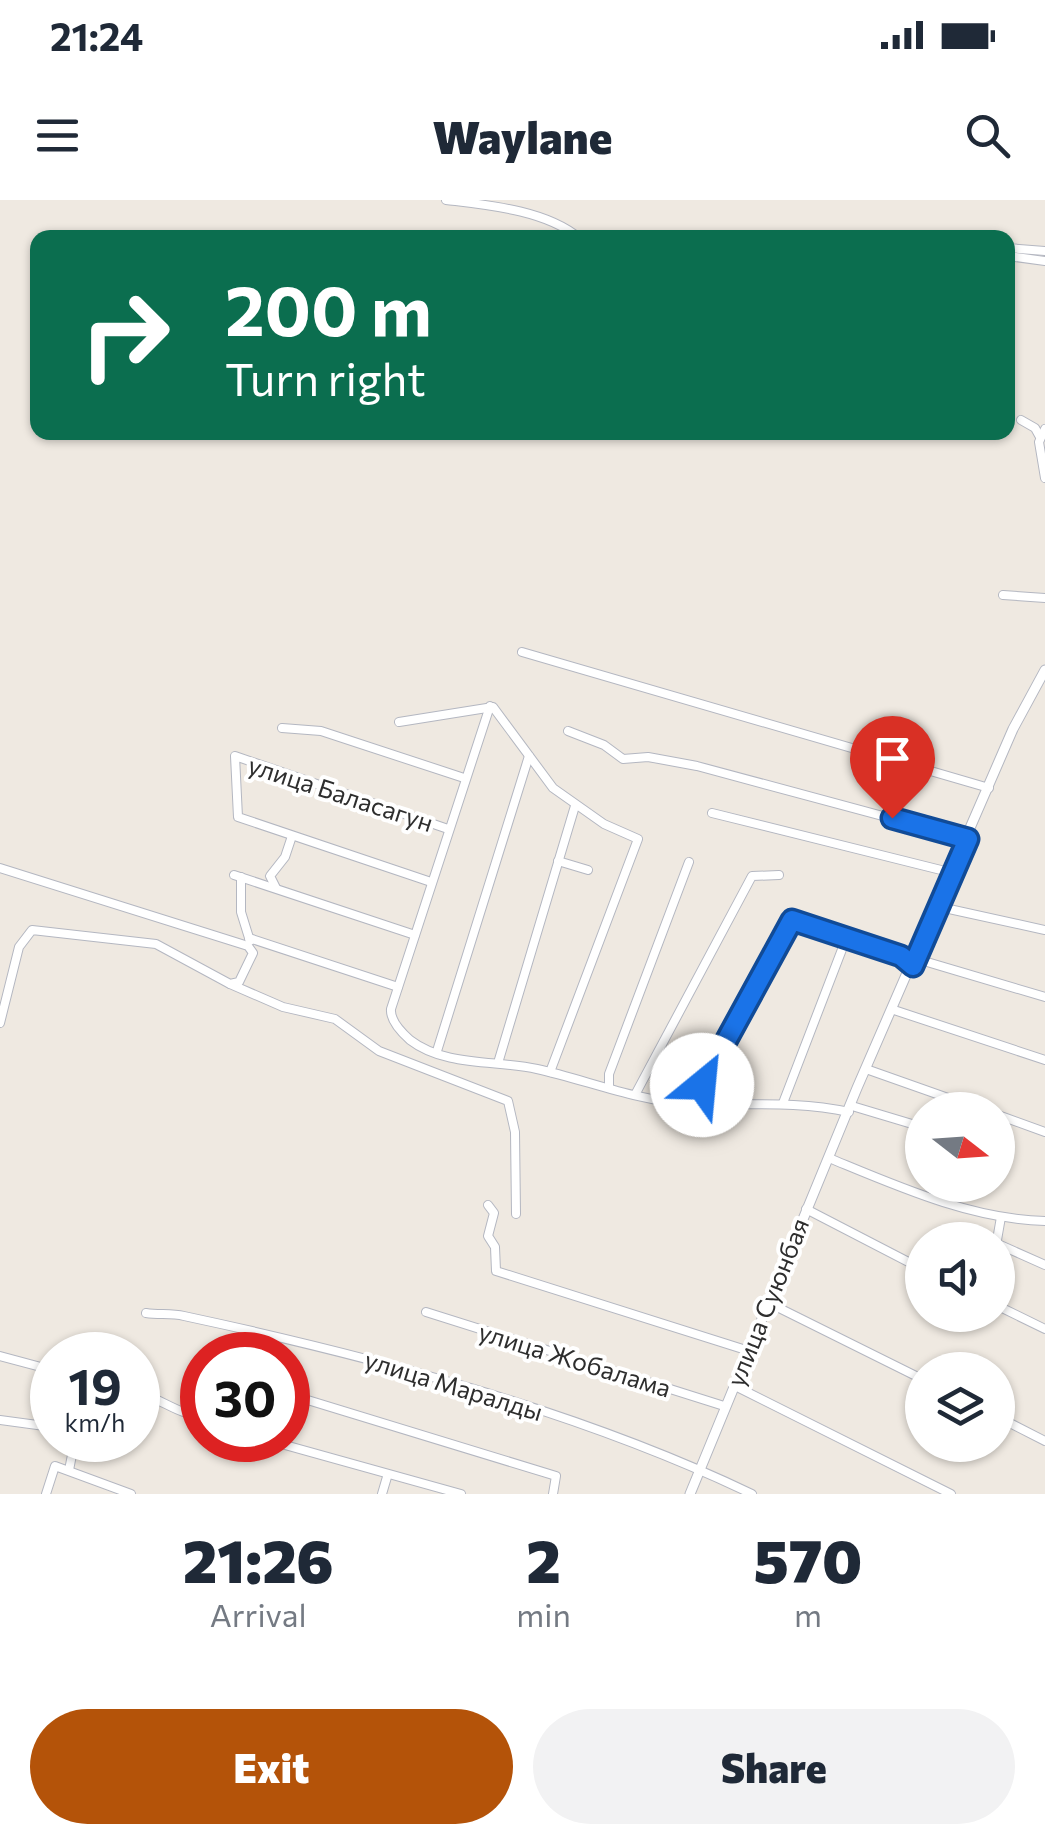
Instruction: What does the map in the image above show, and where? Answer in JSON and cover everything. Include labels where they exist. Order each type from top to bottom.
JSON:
[{"type":"street","points":[[446,200],[494,206],[554,223],[565,230]]},
{"type":"street","points":[[1015,249],[1045,252]]},
{"type":"street","points":[[1015,257],[1045,261]]},
{"type":"street","points":[[1020,420],[1042,433],[1043,474]]},
{"type":"street","points":[[1003,594],[1045,598]]},
{"type":"street","points":[[522,652],[990,788]]},
{"type":"street","points":[[1045,670],[1013,728],[940,906],[1045,930]]},
{"type":"street","points":[[399,722],[490,706]]},
{"type":"street","points":[[490,706],[552,788],[575,806],[639,842],[550,1072]]},
{"type":"street","points":[[490,706],[398,987],[391,1018],[412,1041],[468,1062],[550,1072],[695,1104],[783,1103],[850,1109],[905,1123]]},
{"type":"street","points":[[282,728],[321,730],[464,778]]},
{"type":"street","points":[[568,731],[604,744],[623,759],[648,757],[696,766],[968,839]]},
{"type":"street","name":"улица Баласагун","points":[[292,836],[238,818],[235,756],[448,829]]},
{"type":"street","points":[[437,1051],[529,756]]},
{"type":"street","points":[[498,1063],[575,806]]},
{"type":"street","points":[[712,814],[953,873]]},
{"type":"street","points":[[277,889],[270,876],[285,858],[292,836],[431,882]]},
{"type":"street","points":[[558,861],[588,870]]},
{"type":"street","points":[[609,1086],[609,1074],[689,862]]},
{"type":"street","points":[[554,872],[576,866]]},
{"type":"street","points":[[0,868],[252,948]]},
{"type":"street","points":[[230,984],[239,982],[247,970],[252,948],[237,876],[415,936]]},
{"type":"street","points":[[636,1093],[752,876],[779,876]]},
{"type":"street","name":"улица Суюнбая","points":[[690,1494],[766,1302],[940,906]]},
{"type":"street","points":[[695,1104],[785,928],[798,921],[915,962],[1045,997]]},
{"type":"street","points":[[0,1023],[19,947],[32,930],[156,944],[283,1008],[335,1020],[379,1050],[508,1101],[515,1132],[516,1214]]},
{"type":"street","points":[[248,938],[398,987]]},
{"type":"street","points":[[783,1103],[846,938]]},
{"type":"street","points":[[247,970],[256,994]]},
{"type":"street","points":[[894,1010],[1045,1060]]},
{"type":"street","points":[[866,1069],[931,1092]]},
{"type":"street","points":[[1015,1122],[1045,1132]]},
{"type":"street","points":[[829,1158],[898,1187],[1002,1217],[1045,1221]]},
{"type":"street","points":[[488,1205],[494,1213],[488,1236],[496,1252],[496,1270],[746,1350]]},
{"type":"street","points":[[806,1208],[905,1260]]},
{"type":"street","points":[[1001,1222],[1002,1217]]},
{"type":"street","points":[[1015,1251],[1045,1265]]},
{"type":"street","points":[[766,1302],[905,1372]]},
{"type":"street","name":"улица Жобалама","points":[[426,1312],[724,1406]]},
{"type":"street","name":"улица Маралды","points":[[146,1313],[183,1316],[336,1350],[612,1434],[752,1494]]},
{"type":"street","points":[[1015,1314],[1045,1329]]},
{"type":"street","points":[[0,1356],[30,1364]]},
{"type":"street","points":[[733,1385],[951,1494]]},
{"type":"street","points":[[310,1401],[556,1476],[554,1494]]},
{"type":"street","points":[[0,1420],[30,1424]]},
{"type":"street","points":[[1015,1426],[1045,1441]]},
{"type":"street","points":[[310,1453],[461,1494]]},
{"type":"street","points":[[69,1470],[71,1462]]},
{"type":"street","points":[[46,1494],[55,1466],[132,1494]]},
{"type":"street","points":[[382,1494],[388,1476]]},
{"type":"route","points":[[702,1085],[792,920],[901,956],[913,966],[968,839],[892,818]]}]
